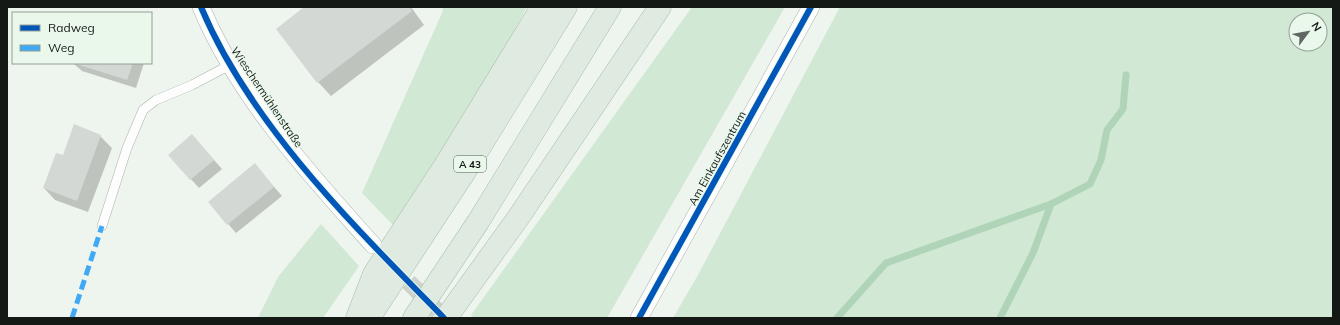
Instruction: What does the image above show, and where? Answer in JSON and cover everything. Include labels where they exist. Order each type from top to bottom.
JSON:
[{"type":"highway","points":[[357,318],[374,274],[446,164],[542,7]]},
{"type":"highway","name":"A 43","points":[[369,318],[464,173],[566,7]]},
{"type":"highway","points":[[414,318],[478,222],[610,7]]},
{"type":"highway","points":[[446,318],[518,218],[660,7]]},
{"type":"street","name":"Wieschermühlenstraße","points":[[201,7],[230,65],[271,125],[296,157],[373,245]]},
{"type":"street","name":"Am Einkaufszentrum","points":[[639,318],[811,7]]},
{"type":"lane","name":"Wieschermühlenstraße","points":[[102,226],[127,148],[143,110],[156,100],[192,85],[230,65]]},
{"type":"green space","points":[[443,7],[527,7],[500,57],[394,226],[362,193],[442,13]]},
{"type":"green space","points":[[692,7],[785,7],[607,318],[473,318],[471,315]]},
{"type":"green space","points":[[840,7],[1333,7],[1333,318],[673,318],[698,275]]},
{"type":"green space","points":[[321,224],[359,266],[323,318],[258,318],[278,277]]},
{"type":"building","points":[[304,7],[409,7],[412,11],[317,83],[276,29]]},
{"type":"building","points":[[76,64],[133,64],[127,80]]},
{"type":"building","points":[[74,124],[101,135],[77,201],[43,188],[56,153],[63,155]]},
{"type":"building","points":[[192,134],[214,160],[190,180],[168,155]]},
{"type":"building","points":[[255,163],[274,187],[227,225],[208,202]]},
{"type":"waterway","points":[[837,318],[886,263],[1051,204],[1090,184],[1101,160],[1107,130],[1123,109],[1126,75]]},
{"type":"waterway","points":[[1000,318],[1033,253],[1051,204]]},
{"type":"tunnel","points":[[391,264],[444,318]]},
{"type":"marked path","points":[[72,318],[102,226]]},
{"type":"cycle path","points":[[201,7],[222,51],[276,134],[341,211],[444,318]]},
{"type":"cycle path","points":[[639,318],[811,7]]}]
